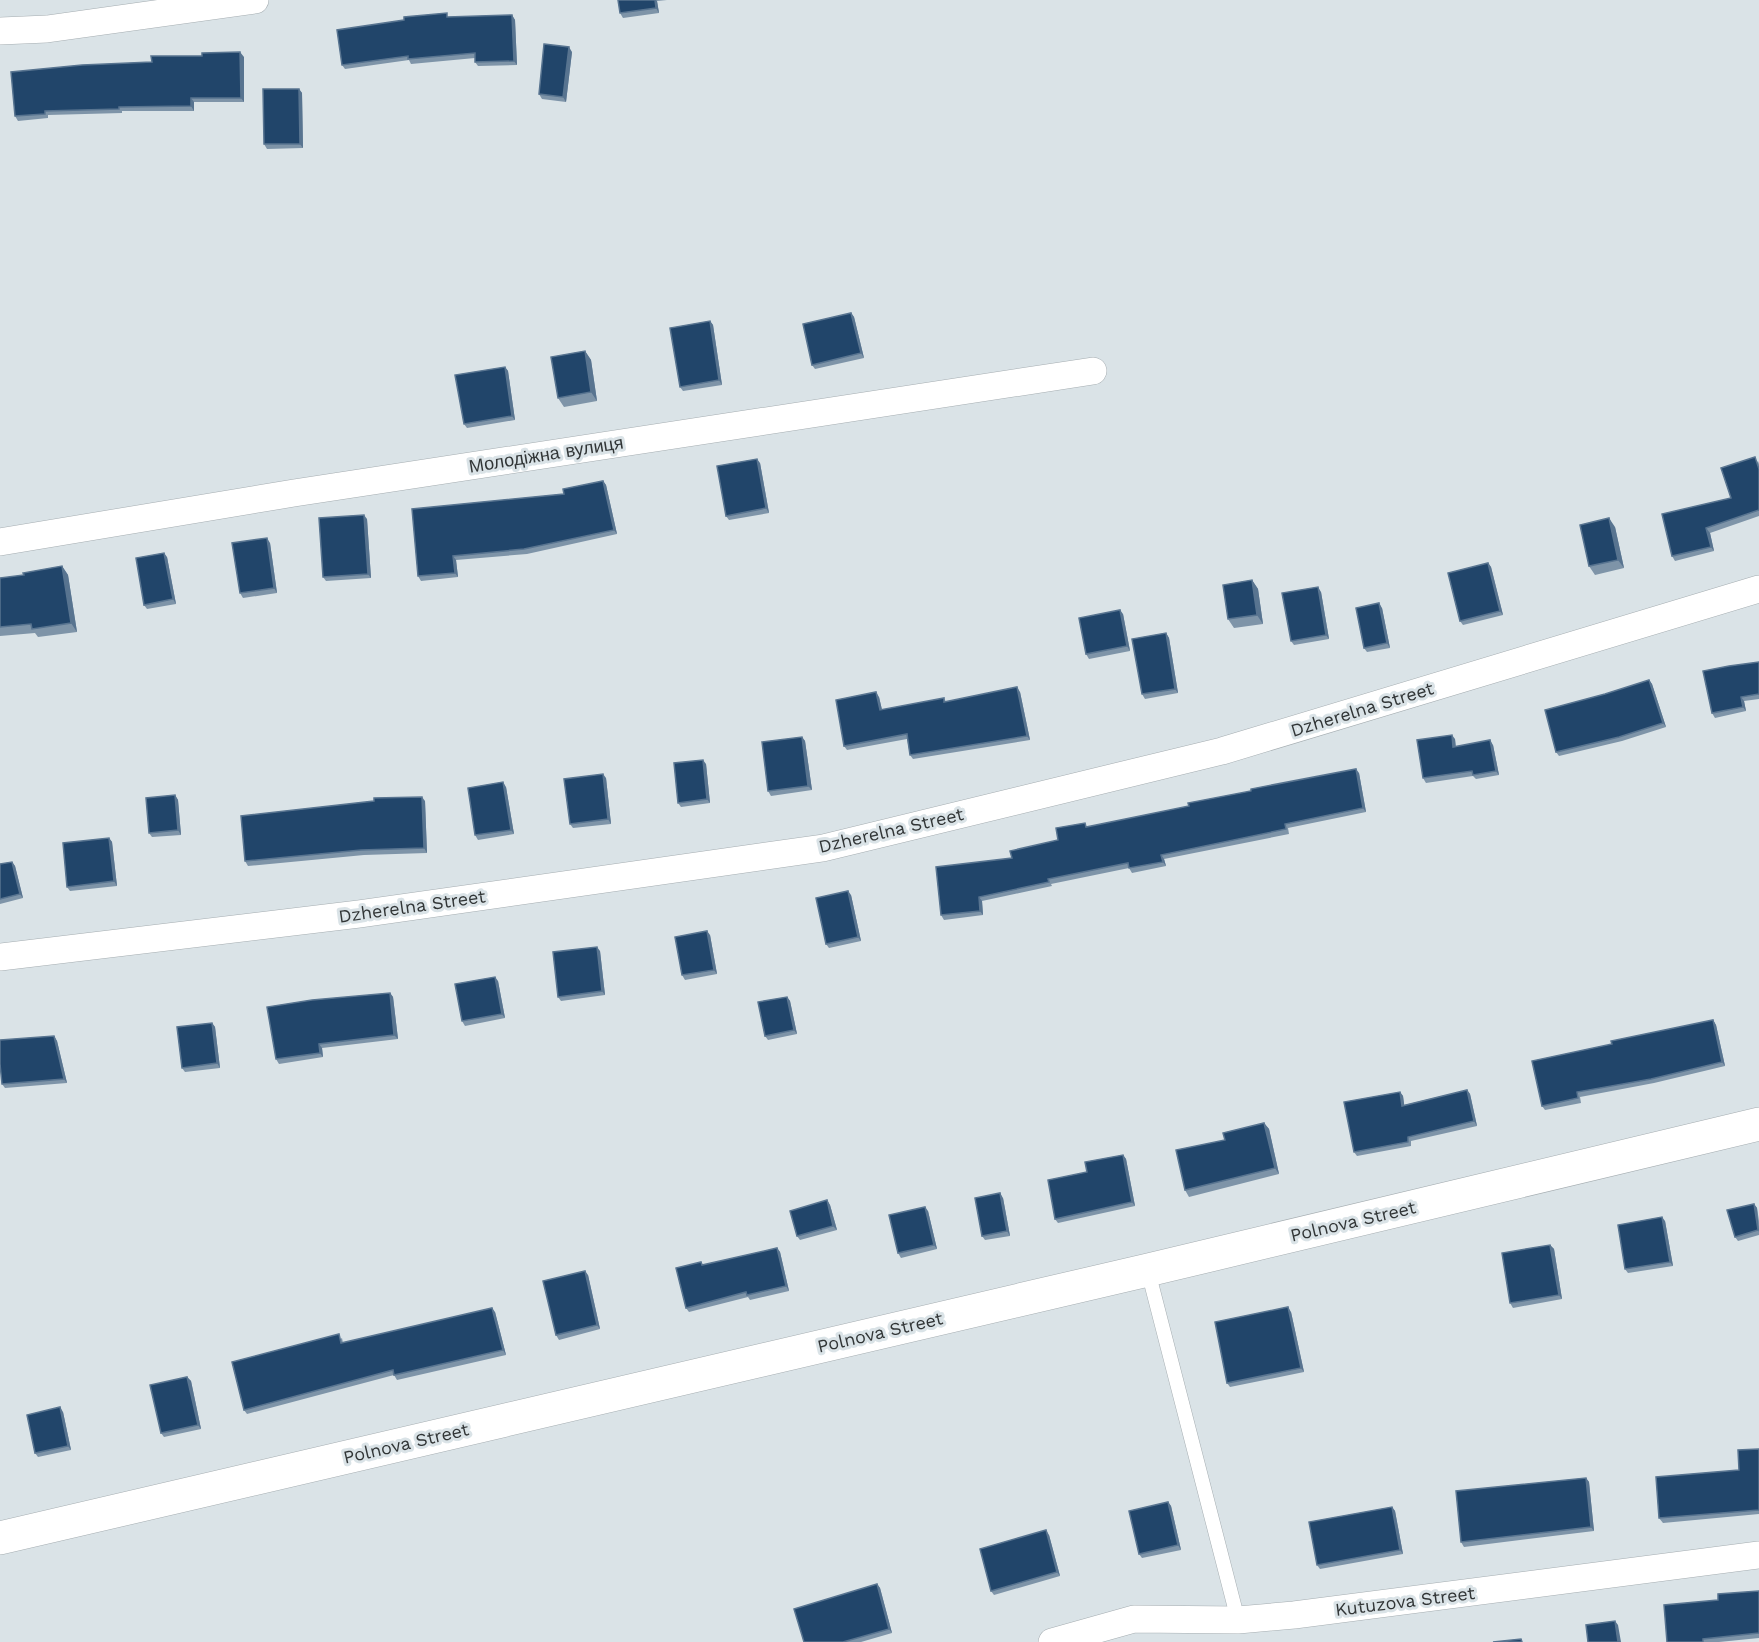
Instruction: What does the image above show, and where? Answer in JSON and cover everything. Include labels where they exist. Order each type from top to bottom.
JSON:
[{"type":"street","points":[[0,31],[47,29],[255,0]]},
{"type":"street","name":"Молодіжна вулиця","points":[[0,542],[294,493],[1093,371]]},
{"type":"street","name":"Dzherelna Street","points":[[0,957],[359,914],[823,848],[1221,751],[1759,589]]},
{"type":"street","name":"Polnova Street","points":[[0,1538],[1148,1270],[1759,1124]]},
{"type":"street","name":"Kutuzova Street","points":[[1052,1642],[1134,1619],[1238,1620],[1294,1616],[1759,1555]]},
{"type":"lane","points":[[1148,1270],[1238,1620]]},
{"type":"building","points":[[618,0],[655,0],[656,8],[620,13]]},
{"type":"building","points":[[447,13],[447,17],[512,15],[514,61],[475,62],[475,53],[408,59],[408,56],[342,65],[337,30],[404,20],[404,17]]},
{"type":"building","points":[[544,44],[569,47],[563,97],[539,94]]},
{"type":"building","points":[[240,52],[241,98],[191,98],[191,106],[45,111],[45,114],[15,116],[11,72],[82,65],[152,62],[151,56],[202,56],[202,53]]},
{"type":"building","points":[[263,89],[299,89],[300,144],[264,144]]},
{"type":"building","points":[[851,313],[861,353],[812,365],[803,324]]},
{"type":"building","points":[[710,321],[719,380],[680,387],[670,328]]},
{"type":"building","points":[[585,351],[591,392],[558,398],[551,357]]},
{"type":"building","points":[[505,367],[512,416],[464,424],[455,375]]},
{"type":"building","points":[[1755,457],[1759,469],[1759,510],[1706,528],[1711,547],[1672,556],[1662,514],[1731,498],[1721,468]]},
{"type":"building","points":[[757,459],[766,508],[726,516],[717,466]]},
{"type":"building","points":[[603,481],[614,530],[524,549],[453,556],[455,573],[418,576],[412,509],[564,494],[563,489]]},
{"type":"building","points":[[364,515],[368,574],[323,577],[319,518]]},
{"type":"building","points":[[1609,518],[1618,560],[1589,566],[1580,525]]},
{"type":"building","points":[[267,538],[274,588],[240,593],[232,543]]},
{"type":"building","points":[[164,553],[173,599],[144,605],[136,558]]},
{"type":"building","points":[[1488,563],[1500,611],[1460,621],[1448,573]]},
{"type":"building","points":[[62,566],[71,623],[32,629],[31,624],[0,627],[0,578]]},
{"type":"building","points":[[1252,580],[1257,615],[1228,619],[1223,585]]},
{"type":"building","points":[[1318,587],[1326,635],[1291,641],[1282,593]]},
{"type":"building","points":[[1379,603],[1387,643],[1364,648],[1356,608]]},
{"type":"building","points":[[1120,610],[1127,646],[1086,654],[1079,618]]},
{"type":"building","points":[[1166,633],[1175,689],[1142,694],[1132,639]]},
{"type":"building","points":[[1759,662],[1759,694],[1741,697],[1743,707],[1712,713],[1703,671]]},
{"type":"building","points":[[1649,680],[1663,723],[1619,737],[1556,752],[1545,710]]},
{"type":"building","points":[[1017,687],[1027,736],[910,755],[907,734],[844,746],[836,700],[876,692],[880,710],[944,698],[944,702]]},
{"type":"building","points":[[1452,735],[1453,747],[1490,740],[1496,771],[1473,775],[1472,771],[1423,778],[1417,740]]},
{"type":"building","points":[[802,737],[808,786],[768,791],[762,742]]},
{"type":"building","points":[[703,760],[707,799],[678,803],[674,763]]},
{"type":"building","points":[[1356,769],[1363,808],[1285,824],[1286,829],[1161,855],[1163,862],[1129,868],[1128,863],[1048,879],[1049,882],[979,897],[980,911],[941,915],[936,867],[1012,858],[1010,851],[1058,840],[1056,828],[1085,823],[1086,827],[1189,806],[1188,803],[1251,791],[1251,789]]},
{"type":"building","points":[[603,774],[608,819],[570,824],[564,779]]},
{"type":"building","points":[[503,782],[511,830],[475,835],[468,788]]},
{"type":"building","points":[[175,795],[178,830],[149,833],[146,798]]},
{"type":"building","points":[[422,797],[424,848],[361,850],[245,861],[241,816],[374,801],[374,798]]},
{"type":"building","points":[[109,838],[114,881],[67,887],[63,843]]},
{"type":"building","points":[[12,862],[20,894],[0,899],[0,864]]},
{"type":"building","points":[[848,891],[858,937],[826,944],[816,898]]},
{"type":"building","points":[[707,931],[714,970],[682,975],[675,937]]},
{"type":"building","points":[[597,947],[602,991],[558,997],[553,952]]},
{"type":"building","points":[[495,977],[502,1014],[462,1021],[455,984]]},
{"type":"building","points":[[390,993],[394,1035],[319,1044],[320,1053],[276,1059],[267,1007],[312,1000]]},
{"type":"building","points":[[787,997],[794,1030],[765,1036],[758,1002]]},
{"type":"building","points":[[1713,1020],[1722,1062],[1651,1079],[1577,1092],[1578,1098],[1542,1106],[1532,1061],[1612,1044],[1611,1041]]},
{"type":"building","points":[[212,1023],[217,1063],[182,1068],[177,1027]]},
{"type":"building","points":[[54,1036],[64,1079],[2,1084],[0,1040]]},
{"type":"building","points":[[1467,1090],[1474,1121],[1408,1137],[1408,1142],[1354,1152],[1344,1102],[1400,1092],[1402,1106]]},
{"type":"building","points":[[1264,1123],[1275,1168],[1185,1190],[1176,1150],[1225,1140],[1223,1133]]},
{"type":"building","points":[[1123,1155],[1132,1202],[1055,1219],[1048,1180],[1087,1172],[1085,1162]]},
{"type":"building","points":[[1000,1193],[1007,1231],[982,1236],[975,1198]]},
{"type":"building","points":[[827,1200],[833,1226],[797,1236],[790,1211]]},
{"type":"building","points":[[1754,1204],[1758,1230],[1735,1237],[1727,1210]]},
{"type":"building","points":[[925,1207],[934,1245],[898,1253],[889,1215]]},
{"type":"building","points":[[1662,1217],[1670,1262],[1625,1269],[1618,1225]]},
{"type":"building","points":[[1550,1245],[1559,1295],[1510,1303],[1502,1253]]},
{"type":"building","points":[[777,1248],[786,1286],[747,1295],[746,1292],[686,1308],[676,1268],[701,1262],[702,1265]]},
{"type":"building","points":[[585,1271],[597,1325],[556,1335],[543,1281]]},
{"type":"building","points":[[1288,1307],[1301,1368],[1227,1383],[1215,1322]]},
{"type":"building","points":[[492,1308],[503,1350],[394,1375],[393,1370],[244,1410],[232,1362],[339,1334],[341,1343]]},
{"type":"building","points":[[187,1377],[198,1425],[161,1433],[150,1385]]},
{"type":"building","points":[[60,1407],[68,1446],[35,1453],[27,1415]]},
{"type":"building","points":[[1759,1449],[1759,1510],[1659,1518],[1656,1477],[1739,1470],[1738,1450]]},
{"type":"building","points":[[1586,1478],[1591,1527],[1461,1542],[1456,1491]]},
{"type":"building","points":[[1168,1502],[1178,1545],[1139,1554],[1129,1511]]},
{"type":"building","points":[[1392,1507],[1400,1550],[1317,1565],[1309,1522]]},
{"type":"building","points":[[1046,1530],[1057,1572],[991,1591],[980,1549]]},
{"type":"building","points":[[877,1584],[889,1629],[843,1642],[804,1642],[794,1609]]},
{"type":"building","points":[[1759,1591],[1759,1633],[1703,1639],[1703,1642],[1667,1642],[1664,1605],[1718,1600],[1718,1594]]},
{"type":"building","points":[[1615,1621],[1618,1642],[1588,1642],[1586,1625]]},
{"type":"building","points":[[1521,1639],[1522,1642],[1493,1642]]}]
